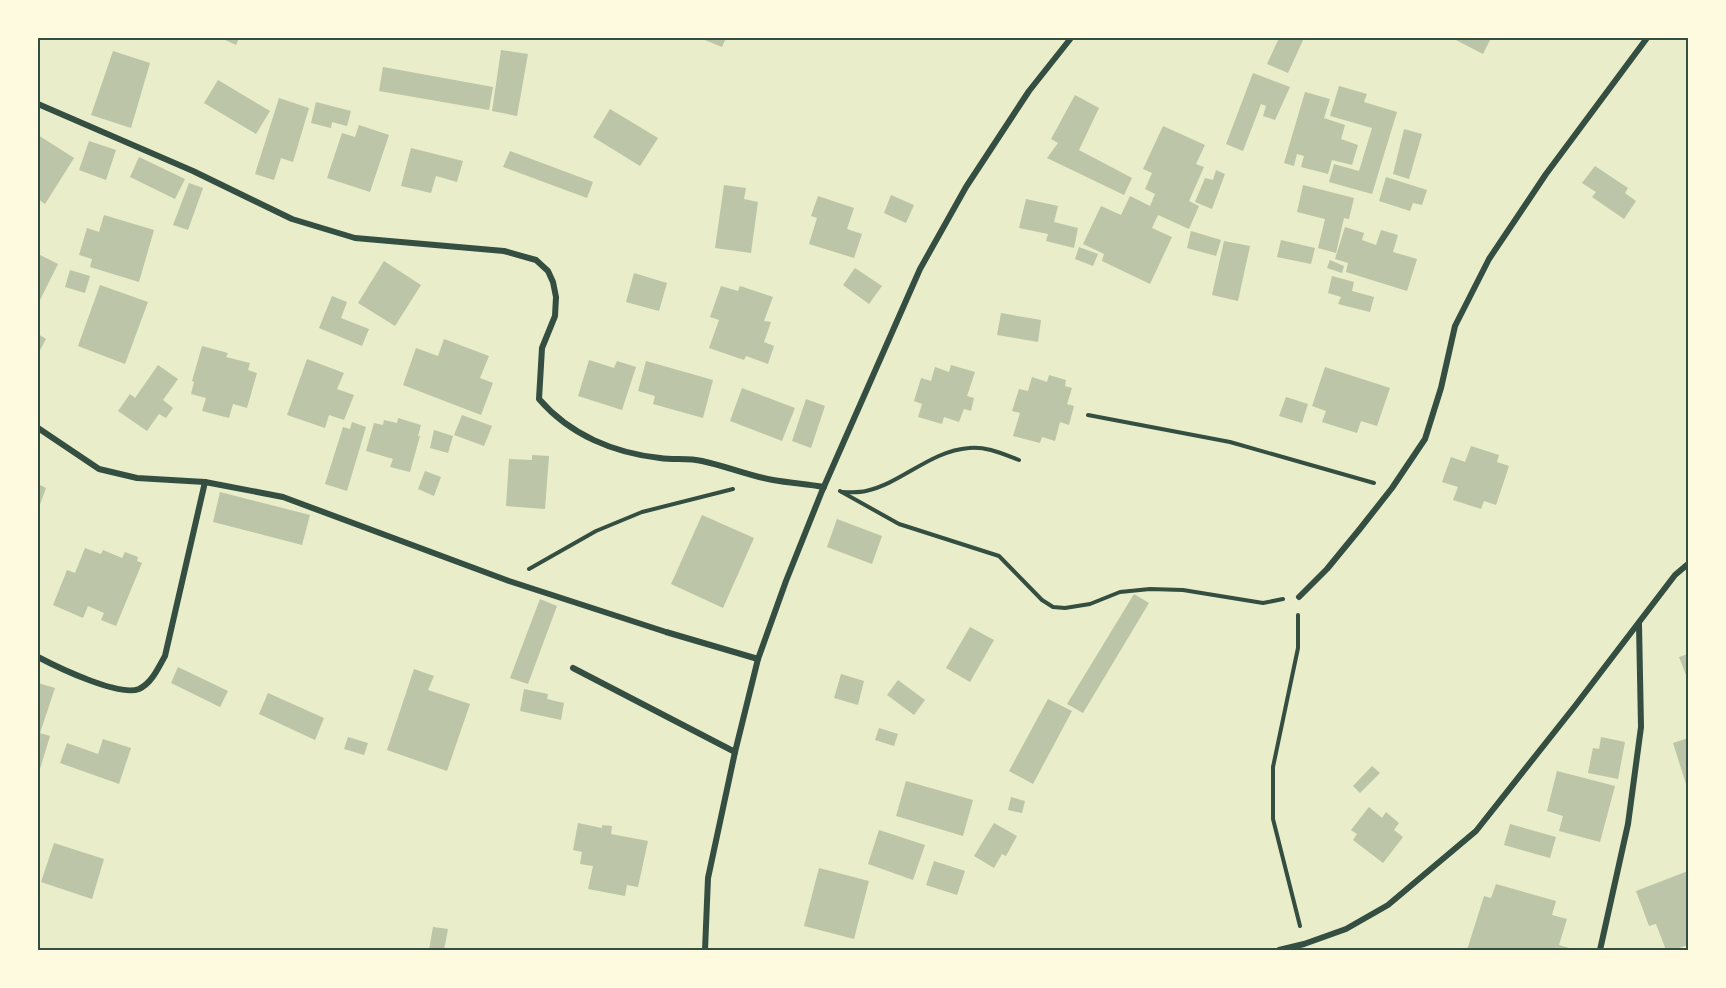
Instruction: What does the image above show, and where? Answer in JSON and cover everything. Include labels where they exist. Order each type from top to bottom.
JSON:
[{"type":"street","points":[[705,951],[708,878],[735,752],[759,659],[786,581],[823,489],[920,269],[966,187],[1022,100],[1071,38]]},
{"type":"street","points":[[1299,597],[1327,569],[1392,488],[1425,439],[1441,388],[1455,326],[1489,259],[1546,174],[1647,38]]},
{"type":"street","points":[[38,104],[193,171],[292,219],[355,238],[504,250],[536,260],[548,271],[556,297],[555,316],[542,348],[539,375],[539,399],[554,416],[583,435],[633,454],[699,460],[772,480],[823,489]]},
{"type":"street","points":[[38,429],[99,469],[137,478],[205,482],[283,497],[509,581],[666,632],[759,659]]},
{"type":"street","points":[[38,657],[83,677],[122,689],[138,689],[150,681],[165,656],[205,482]]},
{"type":"street","points":[[1279,951],[1346,929],[1388,905],[1476,831],[1675,575],[1689,564]]},
{"type":"street","points":[[1600,951],[1628,824],[1641,728],[1639,623]]},
{"type":"street","points":[[573,668],[735,752]]},
{"type":"path","points":[[1088,415],[1230,442],[1392,488]]},
{"type":"path","points":[[823,489],[863,492],[882,486],[931,459],[952,451],[970,448],[988,449],[1019,460]]},
{"type":"path","points":[[509,581],[596,531],[623,519],[642,512],[739,488]]},
{"type":"path","points":[[840,492],[899,525],[999,556],[1042,600],[1053,607],[1065,608],[1090,604],[1120,592],[1150,589],[1183,590],[1263,603],[1299,597],[1298,648],[1273,767],[1273,819],[1304,944]]},
{"type":"building","points":[[221,38],[239,38],[236,45]]},
{"type":"building","points":[[700,38],[726,38],[722,47]]},
{"type":"building","points":[[1279,38],[1304,38],[1288,73],[1267,64]]},
{"type":"building","points":[[1452,38],[1491,38],[1483,54]]},
{"type":"building","points":[[501,50],[528,54],[517,116],[492,111]]},
{"type":"building","points":[[113,51],[150,63],[131,128],[91,115]]},
{"type":"building","points":[[383,67],[493,87],[489,110],[379,91]]},
{"type":"building","points":[[1253,73],[1290,87],[1275,120],[1263,116],[1266,106],[1261,104],[1243,151],[1226,144]]},
{"type":"building","points":[[218,80],[270,111],[256,134],[204,103]]},
{"type":"building","points":[[1339,86],[1367,94],[1364,102],[1397,112],[1372,194],[1329,182],[1334,164],[1359,171],[1372,128],[1330,116]]},
{"type":"building","points":[[1305,92],[1330,99],[1324,118],[1345,125],[1341,139],[1358,145],[1352,165],[1332,160],[1328,174],[1301,167],[1304,156],[1297,154],[1294,166],[1284,163]]},
{"type":"building","points":[[1075,95],[1099,108],[1079,150],[1132,178],[1124,195],[1047,158],[1058,143],[1051,139]]},
{"type":"building","points":[[279,98],[309,108],[293,162],[281,158],[274,180],[255,174]]},
{"type":"building","points":[[316,102],[351,111],[347,126],[332,122],[331,128],[311,123]]},
{"type":"building","points":[[610,109],[658,138],[640,166],[593,137]]},
{"type":"building","points":[[359,125],[389,135],[370,192],[327,178],[342,133],[355,137]]},
{"type":"building","points":[[1163,126],[1205,145],[1196,164],[1204,167],[1189,201],[1199,206],[1189,229],[1158,215],[1152,228],[1172,237],[1150,284],[1102,261],[1104,254],[1083,244],[1101,206],[1121,215],[1130,196],[1150,206],[1155,194],[1145,189],[1152,173],[1143,169]]},
{"type":"building","points":[[1404,129],[1422,134],[1409,179],[1393,174]]},
{"type":"building","points":[[38,135],[74,158],[45,204],[38,199]]},
{"type":"building","points":[[89,141],[116,150],[106,180],[79,170]]},
{"type":"building","points":[[411,148],[463,161],[457,182],[436,176],[431,193],[401,186]]},
{"type":"building","points":[[510,151],[593,182],[587,198],[503,167]]},
{"type":"building","points":[[139,157],[185,179],[175,199],[130,177]]},
{"type":"building","points":[[1595,166],[1628,188],[1625,193],[1636,201],[1624,219],[1592,197],[1596,192],[1582,183]]},
{"type":"building","points":[[1216,170],[1225,174],[1212,209],[1195,202],[1205,178],[1213,180]]},
{"type":"building","points":[[1386,177],[1427,190],[1422,205],[1413,203],[1410,211],[1379,201]]},
{"type":"building","points":[[189,183],[203,188],[188,230],[173,225]]},
{"type":"building","points":[[724,185],[746,188],[744,199],[758,202],[751,253],[715,248]]},
{"type":"building","points":[[1303,185],[1354,198],[1349,219],[1344,218],[1336,253],[1318,248],[1325,219],[1297,212]]},
{"type":"building","points":[[891,195],[914,205],[906,223],[884,213]]},
{"type":"building","points":[[818,196],[854,208],[847,229],[862,234],[854,258],[809,244],[817,218],[811,216]]},
{"type":"building","points":[[1026,199],[1058,206],[1054,222],[1078,228],[1074,248],[1046,241],[1048,234],[1019,228]]},
{"type":"building","points":[[104,215],[154,230],[139,282],[90,267],[92,259],[79,255],[87,228],[99,232]]},
{"type":"building","points":[[1345,227],[1364,233],[1362,240],[1376,245],[1381,230],[1398,235],[1393,252],[1417,259],[1407,291],[1346,272],[1348,263],[1335,259]]},
{"type":"building","points":[[1191,231],[1221,240],[1216,256],[1187,248]]},
{"type":"building","points":[[1281,240],[1315,248],[1311,264],[1277,257]]},
{"type":"building","points":[[1224,241],[1250,246],[1238,301],[1212,295]]},
{"type":"building","points":[[1079,247],[1098,254],[1093,266],[1075,259]]},
{"type":"building","points":[[38,254],[58,264],[38,304]]},
{"type":"building","points":[[1330,260],[1344,266],[1342,273],[1327,268]]},
{"type":"building","points":[[384,261],[421,285],[395,326],[358,303]]},
{"type":"building","points":[[855,268],[882,286],[869,304],[843,285]]},
{"type":"building","points":[[70,270],[90,276],[85,293],[65,287]]},
{"type":"building","points":[[634,273],[667,283],[659,311],[626,302]]},
{"type":"building","points":[[1332,276],[1354,282],[1352,291],[1374,297],[1370,312],[1338,304],[1341,297],[1328,293]]},
{"type":"building","points":[[100,285],[148,302],[125,364],[78,346]]},
{"type":"building","points":[[721,286],[738,291],[740,286],[773,297],[764,321],[771,322],[764,342],[774,346],[768,364],[746,356],[744,360],[709,348],[719,320],[710,317]]},
{"type":"building","points":[[332,296],[347,302],[341,318],[369,329],[362,346],[319,328]]},
{"type":"building","points":[[1001,313],[1041,320],[1038,342],[997,335]]},
{"type":"building","points":[[38,334],[46,339],[38,354]]},
{"type":"building","points":[[444,339],[489,356],[480,378],[493,383],[481,415],[403,385],[416,348],[438,356]]},
{"type":"building","points":[[202,346],[228,353],[226,357],[250,363],[248,370],[257,373],[247,408],[233,404],[229,418],[202,411],[206,398],[191,394],[194,382],[192,381]]},
{"type":"building","points":[[307,359],[344,373],[337,389],[354,395],[344,420],[329,415],[325,428],[287,415]]},
{"type":"building","points":[[589,360],[614,368],[617,361],[636,367],[622,410],[578,396]]},
{"type":"building","points":[[646,361],[713,380],[703,418],[653,404],[655,396],[638,391]]},
{"type":"building","points":[[158,365],[178,379],[163,400],[173,408],[166,418],[159,414],[147,431],[118,411],[130,394],[135,398]]},
{"type":"building","points":[[951,365],[975,372],[967,396],[974,398],[971,411],[964,409],[959,422],[944,417],[942,424],[918,417],[922,404],[914,401],[921,378],[931,381],[935,367],[949,372]]},
{"type":"building","points":[[1325,367],[1390,388],[1377,426],[1361,421],[1357,433],[1322,422],[1326,411],[1312,406]]},
{"type":"building","points":[[1049,375],[1066,380],[1065,386],[1072,388],[1067,404],[1074,406],[1069,425],[1060,422],[1055,441],[1042,437],[1040,443],[1013,436],[1020,413],[1012,411],[1019,389],[1028,391],[1032,377],[1047,382]]},
{"type":"building","points":[[742,388],[795,408],[782,441],[730,421]]},
{"type":"building","points":[[1286,397],[1308,404],[1302,423],[1279,416]]},
{"type":"building","points":[[806,399],[825,406],[811,448],[792,441]]},
{"type":"building","points":[[462,415],[492,426],[484,446],[454,435]]},
{"type":"building","points":[[398,418],[421,425],[410,472],[390,467],[393,459],[366,451],[374,423],[383,425],[384,420],[397,423]]},
{"type":"building","points":[[352,422],[366,427],[347,491],[325,484],[343,427],[350,429]]},
{"type":"building","points":[[434,430],[453,436],[448,453],[430,448]]},
{"type":"building","points":[[1471,446],[1499,455],[1497,462],[1509,466],[1496,505],[1484,501],[1481,509],[1453,500],[1458,487],[1442,482],[1451,457],[1465,462]]},
{"type":"building","points":[[532,455],[549,456],[545,509],[506,506],[509,459],[532,460]]},
{"type":"building","points":[[425,471],[441,477],[434,496],[418,489]]},
{"type":"building","points":[[38,484],[46,488],[38,510]]},
{"type":"building","points":[[220,492],[310,515],[302,545],[213,522]]},
{"type":"building","points":[[702,515],[754,538],[723,608],[671,584]]},
{"type":"building","points":[[837,519],[882,536],[872,564],[827,547]]},
{"type":"building","points":[[85,548],[101,554],[103,550],[122,558],[125,552],[138,557],[137,561],[142,563],[116,626],[101,620],[104,613],[88,606],[83,618],[53,605],[67,570],[75,573]]},
{"type":"building","points":[[1134,594],[1149,603],[1083,713],[1067,704]]},
{"type":"building","points":[[540,599],[557,606],[528,684],[510,678]]},
{"type":"building","points":[[970,627],[994,640],[970,682],[946,668]]},
{"type":"building","points":[[1688,654],[1688,680],[1679,657]]},
{"type":"building","points":[[178,667],[228,691],[220,707],[171,683]]},
{"type":"building","points":[[414,669],[434,676],[428,690],[470,704],[447,771],[387,750]]},
{"type":"building","points":[[841,674],[864,681],[858,705],[834,698]]},
{"type":"building","points":[[898,680],[925,700],[914,715],[887,695]]},
{"type":"building","points":[[38,683],[55,688],[40,733],[50,736],[40,769],[38,768]]},
{"type":"building","points":[[524,689],[548,694],[547,699],[564,703],[561,720],[520,711]]},
{"type":"building","points":[[268,693],[324,718],[315,740],[259,714]]},
{"type":"building","points":[[1048,699],[1072,711],[1033,784],[1009,771]]},
{"type":"building","points":[[879,728],[898,734],[894,746],[875,740]]},
{"type":"building","points":[[348,737],[368,743],[364,755],[344,749]]},
{"type":"building","points":[[1601,737],[1625,742],[1618,779],[1588,773],[1593,748],[1599,749]]},
{"type":"building","points":[[1688,738],[1688,783],[1686,784],[1673,743]]},
{"type":"building","points":[[103,739],[131,748],[119,784],[60,763],[67,743],[98,754]]},
{"type":"building","points":[[1372,766],[1380,773],[1360,793],[1353,786]]},
{"type":"building","points":[[1557,771],[1615,786],[1600,842],[1559,831],[1563,816],[1547,811]]},
{"type":"building","points":[[906,781],[973,800],[963,836],[896,816]]},
{"type":"building","points":[[1011,797],[1025,801],[1022,813],[1008,810]]},
{"type":"building","points":[[1369,807],[1382,818],[1386,812],[1399,823],[1394,830],[1403,837],[1383,863],[1353,840],[1357,834],[1351,830]]},
{"type":"building","points":[[578,823],[602,828],[602,825],[612,826],[611,834],[648,841],[638,887],[627,885],[625,896],[588,889],[593,866],[580,864],[582,852],[573,850]]},
{"type":"building","points":[[994,823],[1017,836],[1006,856],[1002,854],[994,868],[974,856]]},
{"type":"building","points":[[1510,824],[1556,837],[1550,858],[1504,845]]},
{"type":"building","points":[[879,830],[925,845],[913,880],[868,864]]},
{"type":"building","points":[[54,843],[104,859],[92,899],[41,882]]},
{"type":"building","points":[[934,861],[965,871],[957,895],[926,885]]},
{"type":"building","points":[[819,868],[869,881],[854,939],[804,926]]},
{"type":"building","points":[[1688,871],[1688,945],[1666,950],[1656,924],[1649,926],[1636,891]]},
{"type":"building","points":[[1496,884],[1556,901],[1552,915],[1567,919],[1559,945],[1569,950],[1467,950],[1484,896],[1491,898]]},
{"type":"building","points":[[433,927],[448,929],[444,950],[429,950]]}]
